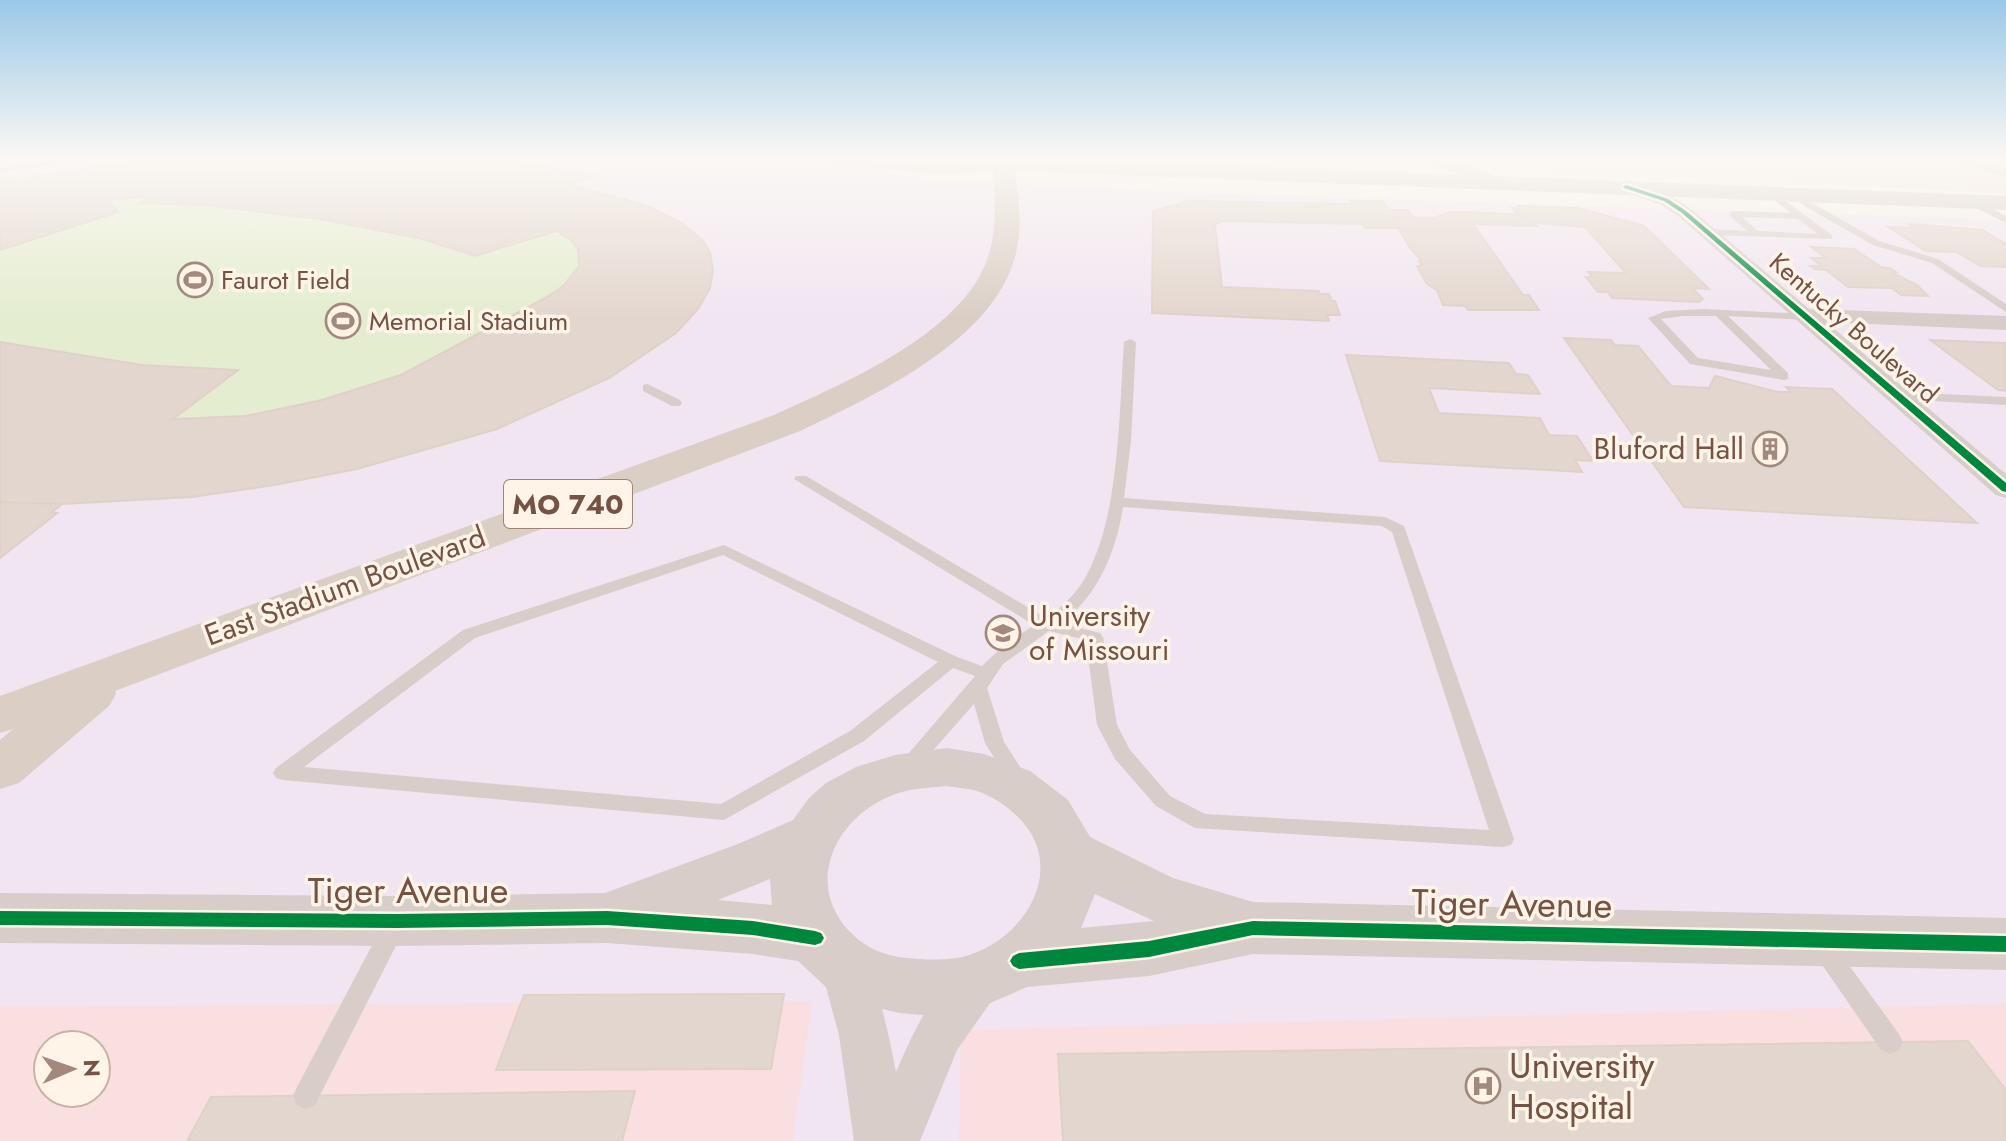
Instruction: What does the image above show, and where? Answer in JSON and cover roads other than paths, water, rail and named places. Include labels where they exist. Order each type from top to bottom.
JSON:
[{"type":"main road","name":"East Stadium Boulevard","points":[[0,715],[787,423],[833,401],[912,356],[949,328],[976,302],[1000,264],[1011,210]]},
{"type":"main road","points":[[0,769],[126,666]]},
{"type":"street","name":"Kentucky Boulevard","points":[[1681,210],[2006,489]]},
{"type":"street","points":[[1807,316],[2006,323]]},
{"type":"street","points":[[881,1141],[864,1035],[830,952],[799,904],[798,869],[810,836],[833,807],[864,786],[904,771],[947,767],[989,774],[1025,792],[1053,818],[1069,853],[1069,891],[1052,929],[999,971],[937,1036],[893,1141]]},
{"type":"street","name":"Tiger Avenue","points":[[607,918],[758,860],[810,836]]},
{"type":"street","name":"Tiger Avenue","points":[[1069,853],[1157,898],[1253,928]]},
{"type":"street","name":"Tiger Avenue","points":[[0,918],[397,921],[607,918],[753,928],[830,952]]},
{"type":"street","name":"Tiger Avenue","points":[[999,971],[1149,949],[1253,928],[2006,944]]},
{"type":"street","points":[[830,952],[885,984],[931,989],[999,971]]},
{"type":"lane","points":[[1756,234],[1733,214],[1760,210]]},
{"type":"lane","points":[[1708,232],[1829,237],[1803,210]]},
{"type":"lane","points":[[1818,210],[1876,243],[1935,261],[2006,309]]},
{"type":"lane","points":[[1988,210],[2006,220]]},
{"type":"lane","points":[[1720,314],[1784,376],[1694,361],[1654,318],[1664,313],[1720,314],[1807,316]]},
{"type":"lane","points":[[904,771],[1014,645],[1076,602],[1098,574],[1114,524],[1130,342]]},
{"type":"lane","points":[[647,388],[676,403]]},
{"type":"lane","points":[[1899,396],[2006,401]]},
{"type":"lane","points":[[801,479],[1046,625],[1094,637],[1107,725],[1122,754],[1163,801],[1202,822],[1503,839],[1399,529],[1385,522],[1117,502]]},
{"type":"lane","points":[[951,661],[857,736],[724,812],[283,773],[469,634],[724,550],[951,661],[981,680],[995,743],[1025,792]]},
{"type":"lane","points":[[306,1096],[397,921]]},
{"type":"lane","points":[[1818,940],[1890,1042]]},
{"type":"place","name":"Faurot Field","points":[[195,280]]},
{"type":"place","name":"Memorial Stadium","points":[[343,321]]},
{"type":"place","name":"Bluford Hall","points":[[1770,449]]},
{"type":"place","name":"University of Missouri","points":[[1003,633]]},
{"type":"place","name":"University Hospital","points":[[1483,1086]]}]
